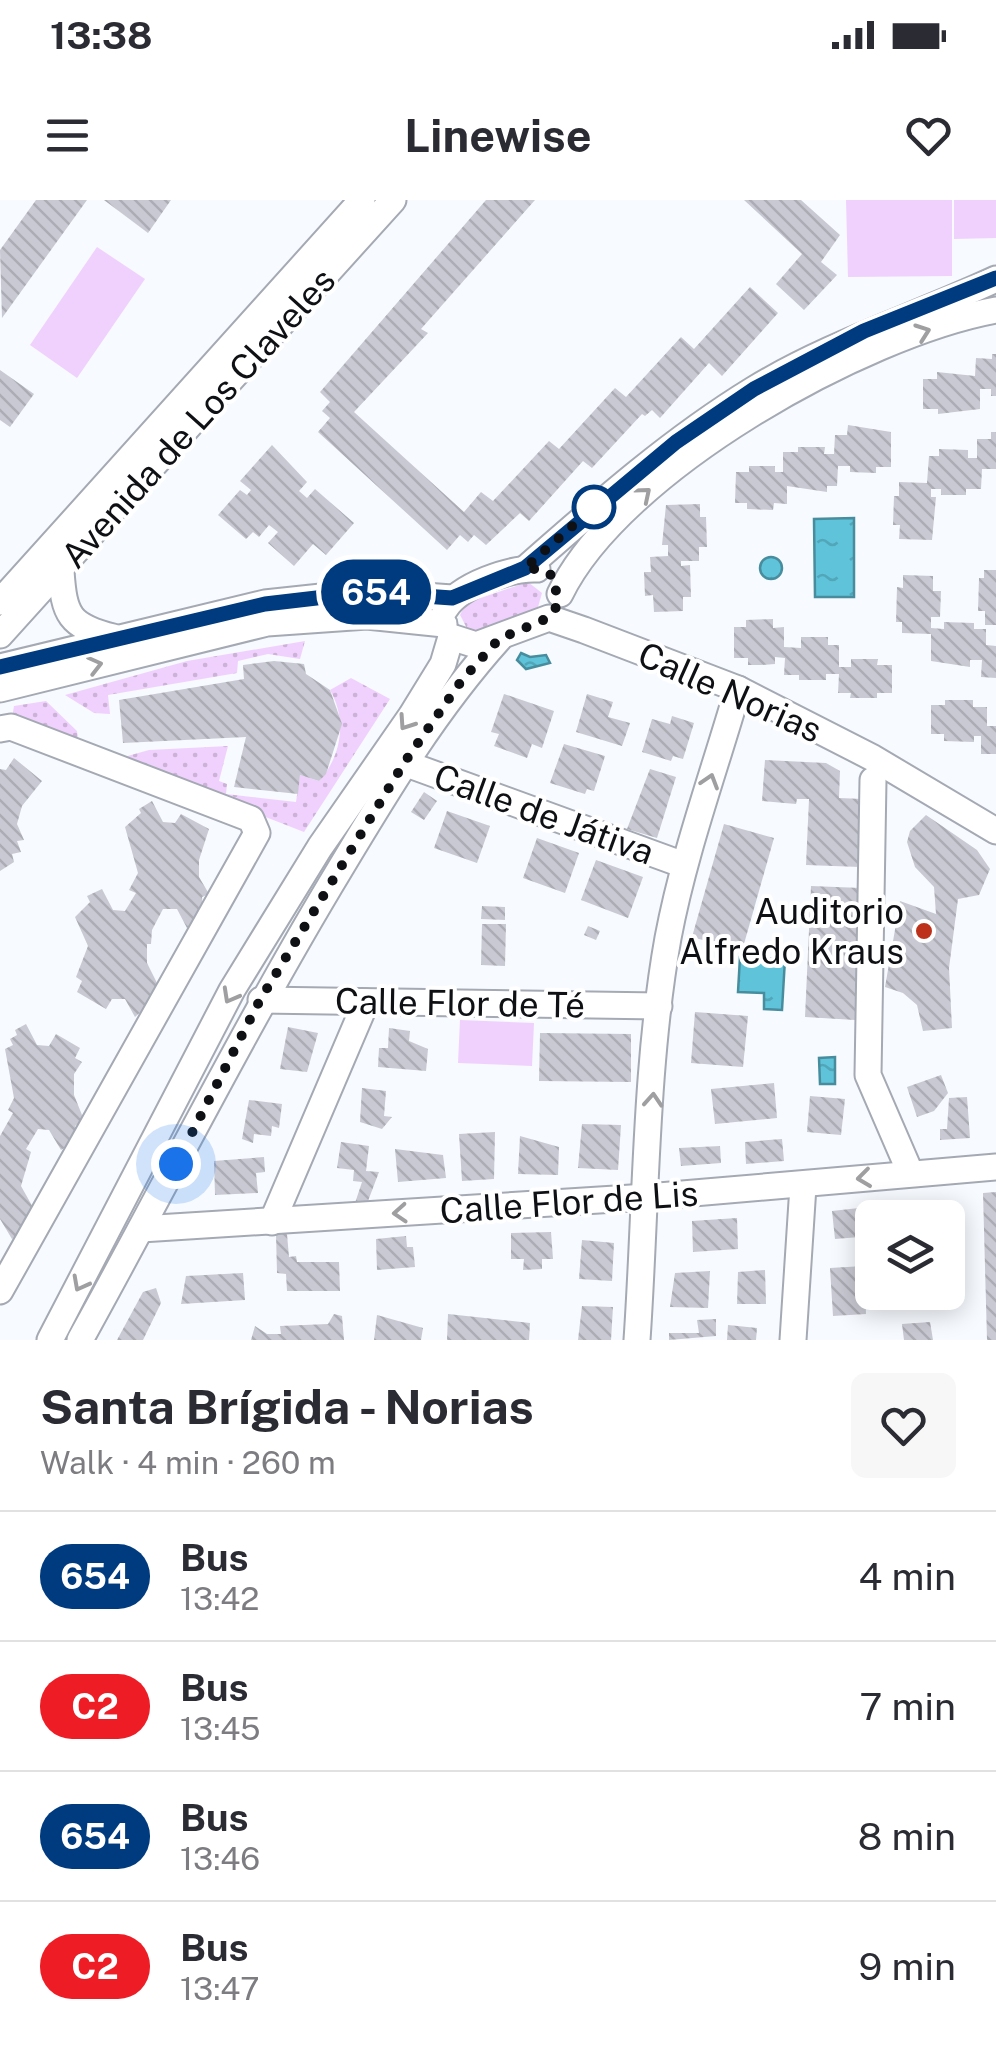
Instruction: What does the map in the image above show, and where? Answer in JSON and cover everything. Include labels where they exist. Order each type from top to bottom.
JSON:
[{"type":"street","points":[[0,602],[362,200]]},
{"type":"street","name":"Avenida de Los Claveles","points":[[0,634],[394,200]]},
{"type":"street","points":[[0,667],[113,637],[284,601],[368,592],[452,598],[525,568],[676,442],[754,389],[864,331],[996,278]]},
{"type":"street","points":[[0,689],[267,623],[368,616],[448,631],[476,646],[499,639],[548,618],[574,564],[598,533],[689,457],[762,406],[872,350],[996,310]]},
{"type":"street","points":[[525,568],[544,570],[555,578],[560,594]]},
{"type":"street","points":[[61,571],[63,602],[70,616],[84,630],[113,637]]},
{"type":"street","points":[[50,1340],[232,990],[320,847],[442,664],[448,631],[444,610],[452,598]]},
{"type":"street","name":"Calle Norias","points":[[548,618],[738,689],[873,758],[996,831]]},
{"type":"street","points":[[80,1340],[260,1000],[404,763],[462,680],[499,639]]},
{"type":"street","points":[[638,1340],[659,1006],[684,865],[738,689]]},
{"type":"street","points":[[0,729],[11,728],[251,818],[257,832],[0,1291]]},
{"type":"street","name":"Calle de Játiva","points":[[404,763],[684,865]]},
{"type":"street","points":[[872,780],[868,1076],[910,1172]]},
{"type":"street","name":"Calle Flor de Té","points":[[260,1000],[659,1006]]},
{"type":"street","points":[[272,1222],[366,1002]]},
{"type":"street","name":"Calle Flor de Lis","points":[[142,1229],[803,1186],[910,1172],[996,1167]]},
{"type":"street","points":[[792,1340],[803,1186]]},
{"type":"shaded area","points":[[846,200],[952,200],[952,276],[848,277]]},
{"type":"shaded area","points":[[954,200],[996,200],[996,238],[954,239]]},
{"type":"shaded area","points":[[97,247],[145,279],[77,378],[30,345]]},
{"type":"shaded area","points":[[528,582],[542,593],[538,607],[491,627],[468,630],[460,615],[466,603]]},
{"type":"shaded area","points":[[305,641],[300,659],[268,654],[238,661],[237,673],[108,695],[110,714],[94,713],[65,695],[187,661]]},
{"type":"shaded area","points":[[351,678],[390,699],[304,832],[12,718],[14,706],[46,701],[77,731],[78,739],[124,757],[149,750],[228,746],[219,781],[227,784],[226,794],[296,802],[300,775],[319,781],[333,760],[340,725],[330,690]]},
{"type":"shaded area","points":[[460,1020],[534,1023],[532,1066],[458,1063]]},
{"type":"water","points":[[854,518],[854,597],[815,597],[814,519]]},
{"type":"water","points":[[771,557],[779,560],[779,576],[771,579],[763,576],[760,568],[763,560]]},
{"type":"water","points":[[521,653],[530,657],[546,655],[550,663],[526,669],[517,660]]},
{"type":"water","points":[[740,957],[785,959],[782,1010],[764,1009],[764,993],[738,992]]},
{"type":"water","points":[[835,1057],[835,1084],[820,1084],[819,1058]]},
{"type":"building","points":[[36,200],[87,200],[2,318],[0,250]]},
{"type":"building","points":[[104,200],[171,200],[148,233]]},
{"type":"building","points":[[486,200],[535,200],[421,329],[428,333],[354,412],[464,512],[481,492],[493,501],[549,441],[559,449],[615,388],[626,397],[681,337],[694,349],[750,287],[778,313],[722,376],[709,363],[660,418],[652,410],[642,414],[592,468],[583,461],[529,521],[520,513],[486,545],[474,535],[468,542],[460,535],[447,550],[318,432],[330,418],[322,411],[330,402],[320,392]]},
{"type":"building","points":[[744,200],[801,200],[840,235],[821,262],[837,275],[804,310],[776,284],[802,254]]},
{"type":"building","points":[[992,354],[996,354],[996,396],[991,396],[991,389],[980,389],[980,409],[938,414],[938,409],[923,409],[923,379],[937,379],[937,372],[975,376],[976,358],[992,359]]},
{"type":"building","points":[[0,370],[34,394],[10,427],[0,420]]},
{"type":"building","points":[[848,425],[891,432],[891,467],[876,467],[876,473],[850,472],[850,466],[838,466],[837,486],[827,486],[827,492],[787,486],[787,504],[774,503],[773,510],[747,509],[747,503],[735,503],[736,472],[749,472],[749,466],[775,466],[775,472],[783,472],[783,452],[798,452],[798,447],[825,447],[824,454],[834,454],[835,435],[847,435]]},
{"type":"building","points":[[991,432],[996,432],[996,469],[982,469],[981,489],[966,489],[966,495],[941,495],[941,489],[931,489],[931,497],[936,497],[932,540],[899,539],[900,525],[893,525],[894,496],[899,496],[899,482],[927,483],[929,456],[939,456],[939,449],[968,450],[968,458],[977,458],[977,439],[991,439]]},
{"type":"building","points":[[272,445],[307,482],[299,491],[307,498],[315,489],[354,523],[326,555],[313,544],[294,566],[268,543],[278,532],[269,525],[259,537],[253,532],[246,539],[218,515],[240,490],[247,495],[251,490],[240,481]]},
{"type":"building","points":[[700,504],[700,517],[706,517],[707,547],[699,547],[699,561],[681,561],[681,566],[690,565],[691,597],[683,597],[683,611],[654,612],[653,595],[645,596],[644,572],[651,572],[650,557],[668,556],[668,545],[662,545],[666,505]]},
{"type":"building","points":[[984,570],[996,570],[996,625],[985,625],[985,611],[978,611],[979,578],[984,578]]},
{"type":"building","points":[[903,575],[933,576],[933,591],[941,591],[940,617],[931,617],[931,628],[944,629],[944,622],[974,623],[974,629],[986,629],[986,645],[996,646],[996,678],[981,677],[982,660],[970,660],[970,667],[931,661],[931,634],[902,633],[902,622],[896,622],[897,587],[903,588]]},
{"type":"building","points":[[773,619],[773,628],[784,627],[784,647],[801,648],[801,637],[828,637],[828,645],[839,645],[839,667],[851,667],[851,659],[878,659],[877,665],[892,665],[892,693],[877,693],[877,698],[850,698],[851,693],[838,693],[839,674],[826,674],[826,680],[799,680],[799,675],[784,675],[785,658],[775,657],[775,664],[748,665],[748,658],[734,658],[734,627],[746,627],[746,620]]},
{"type":"building","points":[[274,661],[304,664],[306,674],[330,690],[342,724],[326,774],[319,781],[300,775],[298,794],[234,787],[246,737],[123,743],[119,700],[244,679],[243,665]]},
{"type":"building","points":[[504,694],[554,711],[542,748],[532,744],[527,758],[494,746],[499,734],[491,732]]},
{"type":"building","points":[[587,694],[613,702],[608,717],[630,723],[622,746],[576,732]]},
{"type":"building","points":[[945,700],[973,700],[973,707],[987,707],[987,726],[996,726],[996,754],[981,754],[981,736],[974,736],[974,742],[944,741],[944,734],[931,734],[931,705],[945,705]]},
{"type":"building","points":[[672,716],[694,723],[683,759],[673,756],[671,761],[642,752],[652,719],[670,724]]},
{"type":"building","points":[[564,744],[605,756],[594,791],[587,789],[585,794],[550,783]]},
{"type":"building","points":[[14,758],[42,781],[22,806],[17,824],[24,840],[17,841],[21,852],[12,854],[14,862],[0,871],[0,769],[6,770]]},
{"type":"building","points":[[765,760],[826,763],[840,771],[839,798],[863,799],[860,867],[806,865],[809,799],[797,799],[796,804],[762,801]]},
{"type":"building","points":[[650,769],[676,777],[657,838],[627,829]]},
{"type":"building","points":[[424,792],[437,801],[424,820],[411,812]]},
{"type":"building","points":[[152,801],[163,822],[175,823],[181,814],[209,829],[199,860],[199,877],[209,894],[202,897],[203,911],[195,916],[198,922],[187,928],[177,909],[163,909],[152,930],[151,944],[147,944],[147,963],[162,993],[135,1017],[125,999],[112,999],[106,1009],[77,992],[82,981],[76,977],[88,946],[75,917],[90,902],[87,896],[102,889],[113,910],[125,911],[136,893],[129,890],[138,873],[125,827],[141,813],[139,809]]},
{"type":"building","points":[[447,811],[490,826],[477,863],[434,848]]},
{"type":"building","name":"Auditorio Alfredo Kraus","points":[[926,815],[977,850],[990,869],[979,895],[958,899],[949,968],[952,1028],[923,1031],[917,1005],[903,993],[885,987],[900,901],[936,914],[934,887],[915,867],[907,842],[910,831]]},
{"type":"building","points":[[724,824],[774,838],[742,951],[692,937]]},
{"type":"building","points":[[537,838],[579,853],[565,893],[523,878]]},
{"type":"building","points":[[596,860],[643,877],[628,918],[581,900]]},
{"type":"building","points":[[811,886],[861,888],[855,1020],[805,1017]]},
{"type":"building","points":[[482,906],[505,907],[505,920],[481,919]]},
{"type":"building","points":[[482,924],[506,924],[505,966],[481,965]]},
{"type":"building","points":[[588,926],[600,931],[596,940],[584,935]]},
{"type":"building","points":[[695,1012],[748,1016],[743,1067],[691,1063]]},
{"type":"building","points":[[26,1024],[37,1045],[49,1046],[56,1034],[80,1048],[75,1058],[82,1062],[74,1074],[74,1095],[84,1120],[75,1126],[79,1132],[71,1137],[74,1142],[61,1150],[49,1130],[38,1129],[26,1149],[31,1152],[21,1186],[35,1211],[28,1215],[32,1221],[26,1231],[12,1239],[0,1219],[0,1136],[13,1113],[8,1110],[14,1098],[5,1049],[13,1045],[10,1039],[17,1035],[15,1030]]},
{"type":"building","points":[[288,1027],[318,1033],[307,1072],[280,1069]]},
{"type":"building","points":[[389,1028],[410,1031],[409,1041],[428,1049],[426,1071],[378,1067],[379,1048],[388,1048]]},
{"type":"building","points":[[540,1033],[631,1034],[631,1082],[539,1081]]},
{"type":"building","points":[[941,1075],[948,1093],[934,1111],[917,1117],[907,1087]]},
{"type":"building","points":[[774,1083],[777,1118],[715,1124],[711,1089]]},
{"type":"building","points":[[362,1088],[386,1091],[384,1116],[392,1117],[382,1129],[360,1122]]},
{"type":"building","points":[[810,1096],[845,1099],[841,1135],[807,1132]]},
{"type":"building","points":[[967,1097],[970,1138],[940,1140],[940,1129],[947,1129],[949,1098]]},
{"type":"building","points":[[249,1100],[282,1104],[279,1128],[272,1126],[271,1136],[254,1134],[253,1143],[242,1139]]},
{"type":"building","points":[[582,1124],[621,1125],[618,1170],[578,1168]]},
{"type":"building","points":[[495,1132],[494,1179],[462,1181],[459,1134]]},
{"type":"building","points":[[520,1136],[559,1147],[558,1175],[518,1174]]},
{"type":"building","points":[[782,1139],[784,1161],[746,1164],[745,1142]]},
{"type":"building","points":[[341,1142],[369,1146],[366,1171],[379,1172],[368,1201],[355,1203],[362,1182],[353,1181],[354,1170],[337,1168]]},
{"type":"building","points":[[720,1146],[721,1163],[681,1166],[679,1148]]},
{"type":"building","points":[[395,1149],[443,1155],[446,1178],[398,1182]]},
{"type":"building","points":[[264,1157],[265,1172],[256,1173],[258,1193],[215,1195],[214,1161]]},
{"type":"building","points":[[996,1192],[996,1340],[987,1340],[983,1193]]},
{"type":"building","points":[[855,1208],[855,1237],[835,1239],[832,1211]]},
{"type":"building","points":[[737,1218],[738,1249],[693,1252],[692,1221]]},
{"type":"building","points":[[551,1232],[553,1259],[542,1259],[542,1269],[523,1270],[524,1259],[511,1259],[511,1233]]},
{"type":"building","points":[[276,1234],[287,1234],[289,1257],[296,1256],[297,1262],[339,1262],[340,1291],[287,1291],[286,1274],[277,1273]]},
{"type":"building","points":[[406,1236],[407,1247],[413,1247],[415,1267],[377,1270],[376,1239]]},
{"type":"building","points":[[582,1240],[614,1243],[612,1281],[579,1279]]},
{"type":"building","points":[[855,1267],[855,1310],[866,1310],[866,1314],[833,1316],[830,1268]]},
{"type":"building","points":[[765,1270],[766,1304],[737,1304],[738,1272]]},
{"type":"building","points":[[710,1271],[708,1308],[670,1307],[675,1273]]},
{"type":"building","points":[[243,1273],[245,1300],[181,1304],[186,1276]]},
{"type":"building","points":[[156,1288],[161,1303],[143,1340],[117,1340],[143,1292]]},
{"type":"building","points":[[582,1306],[613,1307],[611,1340],[578,1340]]},
{"type":"building","points":[[334,1314],[342,1316],[344,1340],[251,1340],[255,1326],[267,1334],[281,1334],[280,1326],[328,1324]]},
{"type":"building","points":[[448,1314],[530,1323],[529,1340],[447,1340]]},
{"type":"building","points":[[377,1315],[423,1328],[421,1340],[374,1340]]},
{"type":"building","points":[[716,1319],[716,1336],[669,1340],[669,1333],[699,1333],[697,1320]]},
{"type":"building","points":[[930,1322],[933,1340],[904,1340],[902,1324]]},
{"type":"building","points":[[728,1325],[757,1328],[756,1340],[727,1340]]},
{"type":"bus line","name":"654","points":[[0,667],[129,633],[265,604],[368,592],[452,598],[525,568],[676,442],[754,389],[864,331],[996,278]]},
{"type":"place","name":"Auditorio Alfredo Kraus","points":[[924,931]]},
{"type":"route","points":[[176,1164],[260,1000],[404,763],[462,680],[499,639],[548,618],[557,606],[560,594],[555,578],[544,570],[525,568],[594,507]]}]
